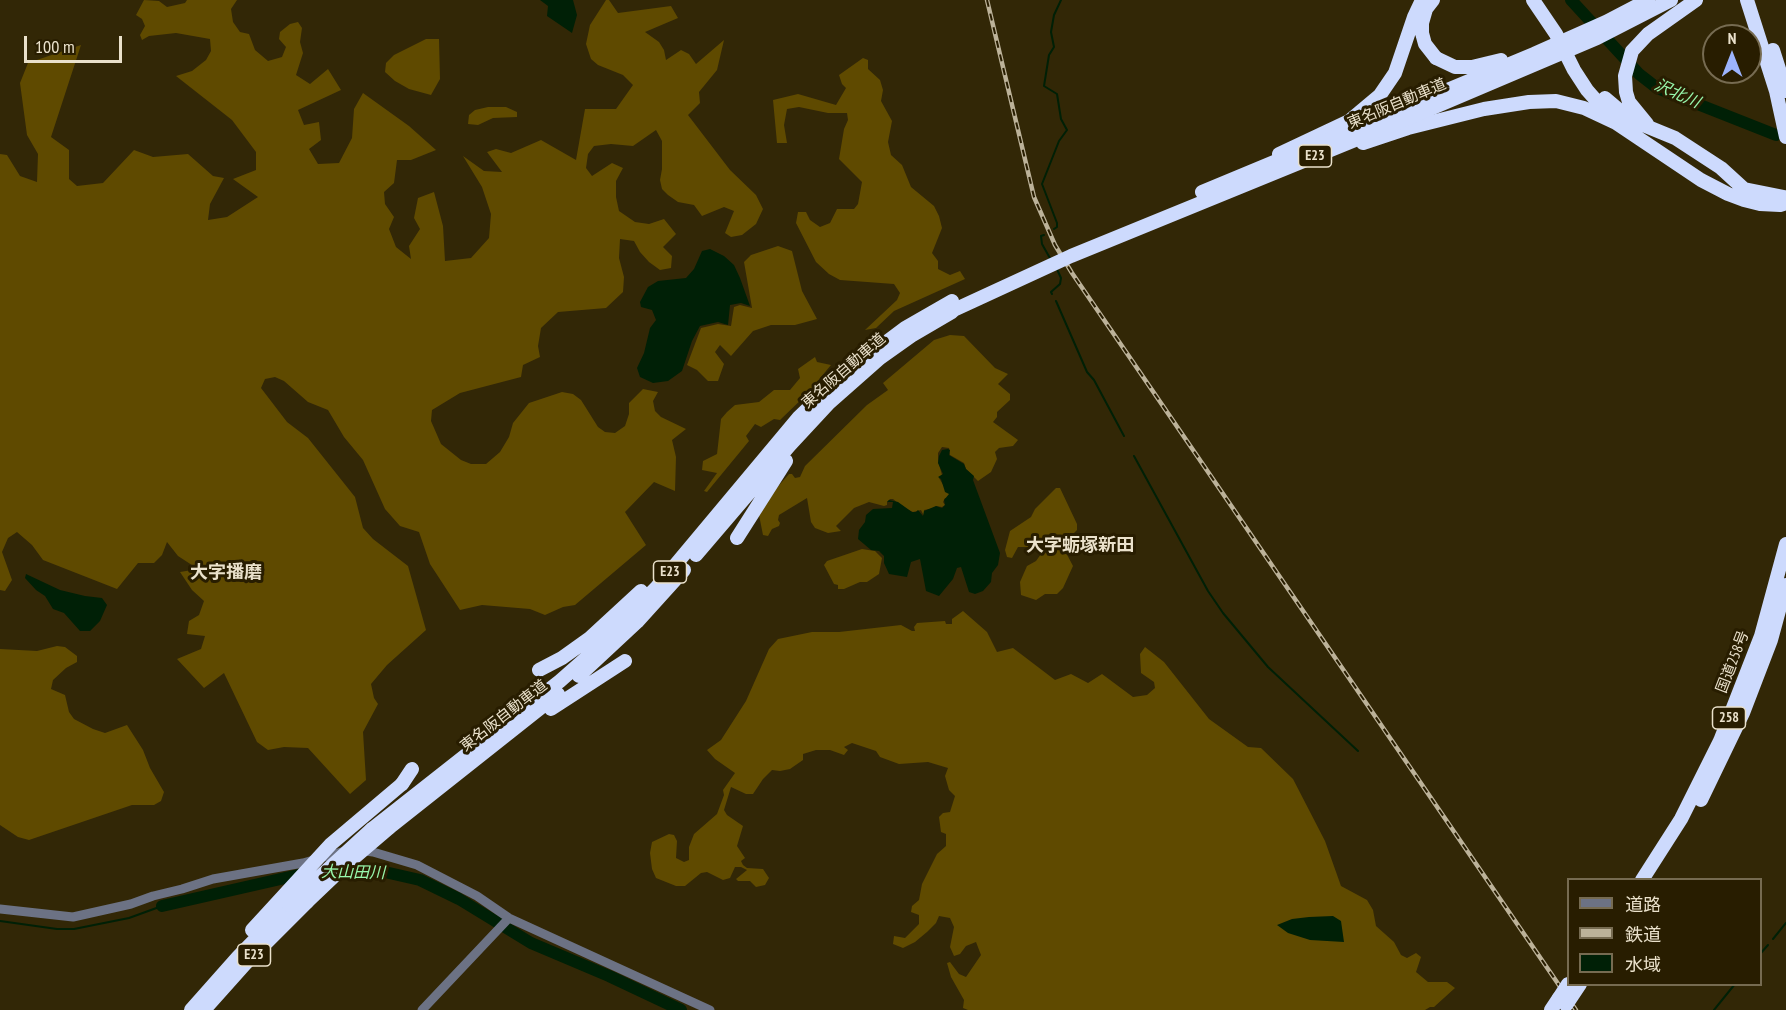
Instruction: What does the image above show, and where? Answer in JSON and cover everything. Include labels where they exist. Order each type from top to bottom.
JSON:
[{"type":"highway","points":[[1208,190],[1220,182],[1349,121],[1380,95],[1395,73],[1422,0]]},
{"type":"highway","points":[[1432,0],[1426,9],[1422,23],[1425,44],[1436,58],[1455,67],[1472,67],[1514,57],[1621,10],[1635,7]]},
{"type":"highway","points":[[1533,0],[1556,34],[1587,90],[1616,123]]},
{"type":"highway","points":[[1543,0],[1563,30],[1586,75],[1600,93],[1631,120],[1675,138],[1721,168],[1744,189],[1786,197]]},
{"type":"highway","name":"東名阪自動車道","points":[[191,1010],[289,905],[372,829],[560,681],[594,651],[656,588],[781,438],[845,373],[905,328],[1056,253],[1534,54],[1606,22],[1648,0]]},
{"type":"highway","name":"東名阪自動車道","points":[[204,1010],[245,964],[348,863],[602,657],[664,593],[796,438],[853,382],[954,305],[1548,59],[1597,38],[1671,0]]},
{"type":"highway","points":[[1651,129],[1629,102],[1626,84],[1627,66],[1632,51],[1648,34],[1696,0]]},
{"type":"highway","points":[[1747,0],[1776,91],[1786,137]]},
{"type":"highway","points":[[1757,0],[1786,91]]},
{"type":"highway","points":[[1237,188],[1261,184],[1408,128],[1484,109],[1529,102],[1556,101],[1584,108],[1616,123],[1701,180],[1728,194],[1760,204],[1786,203]]},
{"type":"highway","points":[[737,538],[792,451],[824,412],[853,382]]},
{"type":"highway","points":[[539,670],[562,658],[590,638],[624,608],[715,518]]},
{"type":"highway","name":"国道258号","points":[[1643,878],[1681,819],[1720,741],[1761,636],[1786,544]]},
{"type":"highway","name":"国道258号","points":[[1654,878],[1688,824],[1712,780],[1738,723],[1771,640],[1786,585]]},
{"type":"highway","points":[[504,737],[520,731],[625,661]]},
{"type":"highway","points":[[204,995],[228,957],[331,844],[402,784],[412,769]]},
{"type":"highway","points":[[1560,1006],[1568,986]]},
{"type":"highway","points":[[1560,1006],[1578,986]]},
{"type":"street","points":[[0,909],[74,917],[131,904],[213,879],[303,862],[351,849],[373,852],[417,865],[477,896],[508,919],[710,1010]]},
{"type":"street","points":[[422,1010],[508,919]]},
{"type":"shaded area","points":[[144,0],[159,1],[167,7],[185,3],[187,0],[237,0],[231,9],[233,22],[240,32],[249,34],[255,50],[268,61],[282,57],[286,47],[279,39],[280,32],[290,24],[298,22],[302,28],[300,42],[303,53],[296,75],[310,84],[328,69],[341,90],[298,110],[304,125],[319,122],[321,140],[309,149],[318,164],[339,163],[352,138],[354,109],[363,93],[409,126],[436,150],[411,160],[397,160],[394,183],[384,192],[385,204],[394,217],[389,229],[396,247],[411,259],[409,246],[420,229],[414,218],[418,198],[434,192],[443,226],[445,261],[471,258],[489,238],[491,214],[482,187],[463,156],[484,171],[502,172],[487,152],[496,149],[511,153],[541,140],[576,160],[585,109],[616,109],[633,85],[623,75],[598,65],[591,59],[586,44],[590,25],[606,0],[609,0],[618,13],[671,6],[678,18],[645,32],[659,42],[666,60],[681,50],[689,54],[696,64],[724,40],[717,70],[699,92],[700,103],[688,115],[730,170],[756,195],[763,209],[756,224],[742,235],[731,237],[725,233],[734,211],[724,207],[702,216],[694,205],[678,202],[668,195],[662,189],[660,180],[662,141],[656,130],[633,146],[611,144],[594,146],[588,154],[586,168],[592,176],[612,163],[623,168],[616,181],[619,211],[635,222],[649,224],[664,219],[676,234],[663,247],[672,256],[671,268],[660,270],[640,252],[634,241],[620,239],[619,258],[624,277],[623,292],[606,308],[558,312],[541,328],[538,346],[540,357],[523,365],[521,377],[460,393],[432,410],[431,421],[441,444],[461,460],[471,464],[486,464],[500,452],[509,437],[513,423],[529,403],[562,392],[573,394],[581,400],[598,427],[605,432],[615,433],[625,426],[629,414],[629,403],[643,389],[658,392],[653,401],[655,411],[661,417],[686,429],[672,440],[676,457],[675,491],[654,482],[625,512],[646,545],[575,605],[563,607],[545,615],[530,609],[482,605],[460,610],[430,564],[419,532],[400,526],[385,509],[363,460],[344,437],[328,410],[308,402],[284,381],[275,377],[265,379],[261,388],[287,422],[308,438],[355,497],[363,528],[373,539],[408,566],[426,630],[387,665],[371,684],[378,704],[363,732],[366,780],[350,794],[308,748],[284,747],[268,750],[257,742],[224,673],[204,688],[177,659],[201,649],[205,636],[187,634],[189,621],[199,615],[204,601],[192,590],[180,572],[198,569],[178,556],[167,542],[162,555],[154,563],[138,563],[117,589],[43,560],[32,545],[17,532],[8,538],[2,552],[12,580],[5,591],[0,590],[0,154],[7,155],[20,176],[37,182],[38,154],[27,135],[20,83],[28,63],[81,45],[51,137],[69,150],[69,179],[77,186],[103,183],[134,150],[153,157],[188,154],[213,176],[224,178],[210,204],[208,220],[227,217],[258,197],[233,179],[256,170],[256,152],[232,120],[176,76],[192,71],[206,60],[211,51],[210,39],[176,33],[149,36],[142,40],[140,35],[145,26],[142,19],[136,15]]},
{"type":"shaded area","points":[[426,39],[439,39],[440,79],[431,95],[409,89],[385,72],[386,63],[394,55]]},
{"type":"shaded area","points":[[863,58],[868,60],[868,69],[880,80],[883,90],[881,101],[892,121],[888,142],[891,155],[902,165],[911,187],[934,206],[939,216],[942,228],[932,253],[938,261],[938,269],[950,275],[960,271],[965,279],[894,311],[876,328],[865,330],[897,300],[900,293],[894,284],[840,280],[829,274],[816,262],[796,223],[798,212],[806,212],[810,220],[820,227],[830,223],[837,209],[854,209],[858,204],[862,182],[839,159],[844,129],[848,120],[847,113],[828,113],[799,107],[787,109],[784,125],[787,143],[777,143],[773,100],[798,94],[836,105],[846,88],[839,75]]},
{"type":"shaded area","points":[[506,107],[517,112],[517,117],[493,118],[478,125],[468,124],[469,115],[475,110]]},
{"type":"shaded area","points":[[778,246],[792,251],[802,291],[817,319],[795,325],[771,325],[753,331],[731,356],[720,345],[715,352],[724,364],[718,381],[708,381],[697,370],[687,365],[701,328],[718,324],[731,326],[734,307],[740,305],[752,308],[744,262],[751,255]]},
{"type":"shaded area","points":[[950,335],[964,336],[995,368],[1008,374],[998,384],[1010,394],[1010,400],[997,412],[997,417],[993,422],[1018,440],[1013,446],[999,448],[995,452],[997,459],[991,472],[978,481],[966,469],[964,463],[950,455],[949,448],[942,447],[938,453],[942,475],[939,478],[945,492],[949,492],[950,495],[945,498],[943,502],[945,505],[942,507],[936,506],[924,510],[924,516],[921,510],[913,512],[893,499],[890,499],[884,506],[869,502],[854,508],[836,526],[841,531],[828,533],[815,528],[811,522],[807,498],[779,515],[779,526],[772,529],[768,536],[763,535],[759,515],[774,491],[789,474],[795,478],[800,477],[805,466],[867,405],[888,390],[883,383],[934,340]]},
{"type":"shaded area","points":[[815,357],[817,362],[831,365],[806,395],[780,420],[774,419],[761,427],[755,424],[746,436],[749,441],[707,492],[704,491],[717,473],[702,470],[703,461],[717,454],[721,419],[735,405],[759,402],[774,390],[790,390],[800,378],[798,369]]},
{"type":"shaded area","points":[[1056,488],[1060,488],[1077,524],[1077,530],[1062,545],[1073,566],[1063,588],[1057,594],[1045,594],[1036,600],[1021,595],[1020,582],[1027,566],[1036,561],[1041,554],[1041,548],[1018,547],[1012,558],[1007,557],[1005,550],[1010,531],[1031,517],[1035,509]]},
{"type":"shaded area","points":[[862,549],[875,551],[882,558],[879,574],[867,582],[838,589],[838,585],[834,584],[824,565],[827,561]]},
{"type":"shaded area","points":[[963,611],[987,632],[997,652],[1013,648],[1055,680],[1071,674],[1088,683],[1102,674],[1133,697],[1147,695],[1155,688],[1154,682],[1141,673],[1140,654],[1145,647],[1164,662],[1209,719],[1248,747],[1261,748],[1293,779],[1325,841],[1341,886],[1367,900],[1373,910],[1376,926],[1394,942],[1401,955],[1407,958],[1416,953],[1421,957],[1416,972],[1428,982],[1447,982],[1455,988],[1434,1007],[1425,1010],[968,1010],[963,1008],[964,1000],[951,977],[947,963],[950,962],[959,974],[966,977],[981,955],[976,942],[966,946],[960,954],[954,956],[950,947],[954,927],[950,918],[939,916],[927,932],[903,948],[893,944],[894,936],[905,938],[919,924],[919,915],[911,912],[912,906],[919,900],[922,884],[937,854],[946,846],[946,834],[941,832],[939,817],[943,813],[950,812],[955,796],[949,790],[945,776],[948,768],[928,762],[899,764],[880,757],[876,751],[852,743],[844,747],[848,750],[844,755],[830,750],[816,750],[803,754],[803,760],[790,769],[772,770],[753,794],[746,794],[731,787],[724,810],[727,815],[743,826],[737,846],[745,858],[741,861],[747,868],[763,869],[769,878],[765,885],[756,887],[750,881],[738,881],[736,879],[747,870],[741,867],[735,867],[730,878],[723,880],[707,872],[701,873],[685,886],[676,886],[656,878],[650,853],[652,842],[669,834],[674,835],[677,841],[676,858],[684,862],[689,860],[689,847],[694,834],[717,814],[724,795],[723,790],[735,773],[715,759],[707,750],[721,740],[746,701],[769,649],[778,639],[812,632],[839,632],[901,625],[915,631],[914,627],[917,623],[945,621],[946,624],[952,624],[952,619]]},
{"type":"shaded area","points":[[57,646],[65,647],[77,656],[77,662],[53,680],[51,689],[65,695],[69,712],[74,719],[93,729],[105,733],[127,725],[143,750],[164,792],[161,801],[154,805],[132,805],[29,840],[18,837],[0,825],[0,649],[37,651]]},
{"type":"water","points":[[540,0],[573,0],[577,15],[572,33],[547,16],[548,6]]},
{"type":"water","points":[[710,249],[724,256],[734,265],[750,306],[741,303],[730,305],[728,325],[718,322],[700,326],[692,341],[682,371],[668,381],[653,383],[640,377],[637,368],[644,353],[650,328],[656,320],[652,310],[641,307],[640,302],[648,287],[658,281],[686,278],[694,269],[702,251]]},
{"type":"water","points":[[942,450],[950,450],[949,455],[964,464],[974,476],[973,480],[1000,553],[991,582],[983,591],[975,594],[969,592],[961,567],[957,568],[953,579],[939,596],[926,591],[920,559],[911,562],[907,577],[889,574],[884,563],[884,556],[879,551],[871,550],[858,539],[859,530],[865,522],[866,515],[873,509],[892,508],[893,502],[887,502],[889,500],[898,502],[912,512],[918,510],[923,516],[924,511],[936,506],[942,508],[945,505],[944,500],[949,494],[945,492],[941,479],[938,477],[943,474],[938,463]]},
{"type":"water","points":[[26,574],[60,590],[102,598],[107,605],[100,621],[90,631],[80,631],[64,613],[53,609],[45,596],[25,578]]},
{"type":"water","points":[[1333,916],[1341,921],[1344,942],[1310,940],[1288,933],[1277,925],[1292,919]]},
{"type":"waterway","points":[[1054,229],[1057,223],[1042,184],[1059,141],[1067,130],[1061,119],[1057,94],[1044,86],[1049,55],[1054,47],[1051,32],[1054,15],[1061,0]]},
{"type":"waterway","name":"沢北川","points":[[1571,0],[1639,74],[1657,88],[1776,135]]},
{"type":"waterway","points":[[1044,235],[1041,236],[1042,244],[1051,260]]},
{"type":"waterway","points":[[1052,294],[1051,292],[1060,284],[1061,278],[1056,267]]},
{"type":"waterway","points":[[1056,301],[1087,372],[1094,380],[1124,436]]},
{"type":"waterway","points":[[1134,456],[1208,591],[1223,613],[1268,667],[1358,751]]},
{"type":"waterway","name":"大山田川","points":[[336,870],[376,870],[420,880],[459,899],[531,943],[681,1010]]},
{"type":"waterway","name":"大山田川","points":[[162,906],[307,873]]},
{"type":"waterway","name":"大山田川","points":[[0,921],[57,929],[74,929],[129,918],[162,906]]},
{"type":"waterway","points":[[1773,939],[1786,923]]},
{"type":"waterway","points":[[1762,952],[1768,945]]},
{"type":"waterway","points":[[1714,1010],[1733,986]]},
{"type":"railway","points":[[987,0],[1034,197],[1055,245],[1576,1010]]},
{"type":"district","name":"大字蛎塚新田","points":[[1080,546]]},
{"type":"district","name":"大字播磨","points":[[226,573]]}]
